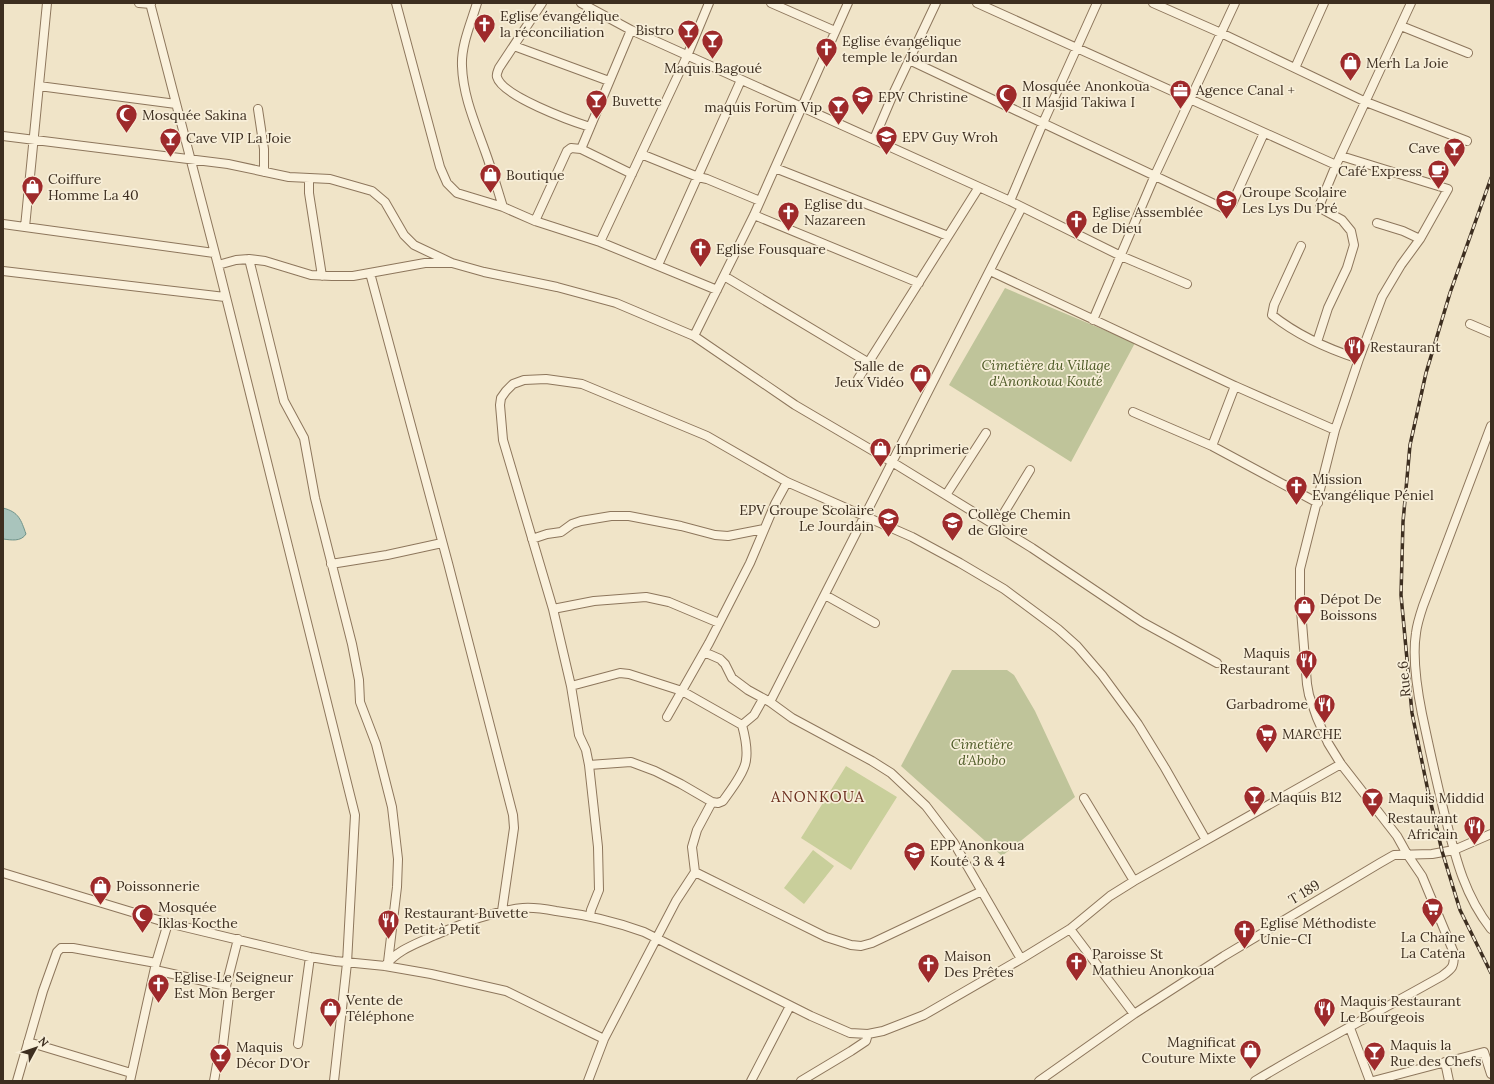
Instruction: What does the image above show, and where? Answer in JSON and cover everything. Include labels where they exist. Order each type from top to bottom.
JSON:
[{"type":"street","points":[[25,227],[47,3]]},
{"type":"street","points":[[138,3],[151,4],[218,265],[355,814],[347,963],[334,1081]]},
{"type":"street","points":[[396,3],[440,166],[447,182],[457,193],[503,207],[534,221],[600,242],[717,290]]},
{"type":"street","points":[[477,3],[463,48],[462,65],[464,85],[467,102],[503,207]]},
{"type":"street","points":[[542,3],[497,72],[497,78],[503,86],[518,96],[551,113],[590,128]]},
{"type":"street","points":[[581,3],[631,30],[687,56],[1010,201],[1121,256],[1187,284]]},
{"type":"street","points":[[600,242],[687,56],[709,3]]},
{"type":"street","points":[[771,3],[835,31]]},
{"type":"street","points":[[694,336],[754,216],[848,3]]},
{"type":"street","points":[[874,139],[936,3]]},
{"type":"street","points":[[977,3],[1189,100],[1336,165]]},
{"type":"street","points":[[1010,201],[1042,123],[1097,3]]},
{"type":"street","points":[[1153,3],[1221,33],[1366,102],[1467,141]]},
{"type":"street","points":[[1093,320],[1155,175],[1235,3]]},
{"type":"street","points":[[1295,68],[1324,3]]},
{"type":"street","points":[[1317,342],[1328,308],[1347,268],[1354,245],[1351,231],[1342,220],[1322,209],[1320,204],[1336,165],[1342,156],[1411,3]]},
{"type":"street","points":[[1400,26],[1468,53]]},
{"type":"street","points":[[581,149],[631,30]]},
{"type":"street","points":[[514,46],[609,81]]},
{"type":"street","points":[[909,60],[1155,175],[1224,209],[1232,204],[1264,133]]},
{"type":"street","points":[[658,265],[741,80]]},
{"type":"street","points":[[39,86],[176,104]]},
{"type":"street","points":[[258,109],[264,149],[264,172]]},
{"type":"street","points":[[3,136],[190,158],[228,164],[289,177],[330,179],[372,191],[385,202],[404,235],[414,245],[452,264],[557,287],[616,303],[694,336],[795,405],[892,462],[1032,548],[1142,622],[1217,663]]},
{"type":"street","points":[[534,221],[567,151],[571,148],[581,149],[632,174]]},
{"type":"street","points":[[641,154],[760,201]]},
{"type":"street","points":[[1259,1080],[1301,1053],[1350,1028],[1442,976],[1452,968],[1454,961],[1454,953],[1422,876],[1406,854],[1396,836],[1341,764],[1328,743],[1317,718],[1307,684],[1300,598],[1300,570],[1318,504],[1335,430],[1359,359],[1382,298],[1396,271],[1420,238],[1448,189],[1342,156]]},
{"type":"street","points":[[775,168],[948,236]]},
{"type":"street","points":[[309,178],[309,193],[322,276]]},
{"type":"street","points":[[858,379],[979,187]]},
{"type":"street","points":[[742,725],[767,701],[825,595],[1022,207]]},
{"type":"street","points":[[754,216],[919,283]]},
{"type":"street","points":[[1376,223],[1420,238]]},
{"type":"street","points":[[3,224],[214,252]]},
{"type":"street","points":[[1301,246],[1274,305],[1272,315],[1317,342],[1340,353],[1359,359]]},
{"type":"street","points":[[218,265],[236,260],[249,259],[265,261],[311,275],[353,276],[425,264],[452,264]]},
{"type":"street","points":[[249,259],[284,400],[304,438],[315,498],[352,644],[359,680],[360,702],[376,744],[392,807],[398,859],[397,887],[387,964]]},
{"type":"street","points":[[3,271],[225,297]]},
{"type":"street","points":[[990,271],[1235,386],[1335,430]]},
{"type":"street","points":[[370,273],[513,816],[514,828],[502,911]]},
{"type":"street","points":[[724,276],[868,364]]},
{"type":"street","points":[[1470,324],[1491,333]]},
{"type":"street","points":[[590,916],[599,890],[598,847],[589,765],[586,750],[579,735],[571,686],[553,609],[503,440],[501,398],[513,384],[524,380],[546,379],[582,384],[707,436],[787,482],[912,537],[980,574],[1004,589],[1058,629],[1077,646],[1102,675],[1138,724],[1206,840]]},
{"type":"street","points":[[1212,446],[1235,386]]},
{"type":"street","points":[[1132,412],[1212,446],[1318,504]]},
{"type":"street","name":"Rue 6","points":[[1491,426],[1423,606],[1416,634],[1415,649],[1418,694],[1454,850],[1468,893],[1479,914],[1491,929]]},
{"type":"street","points":[[946,495],[986,433]]},
{"type":"street","points":[[996,526],[1030,470]]},
{"type":"street","points":[[668,717],[704,652],[756,551],[774,504],[787,482]]},
{"type":"street","points":[[532,538],[561,532],[572,524],[581,521],[611,516],[629,516],[681,526],[715,535],[728,536],[764,529]]},
{"type":"street","points":[[331,564],[387,555],[442,543]]},
{"type":"street","points":[[825,595],[875,623]]},
{"type":"street","points":[[553,609],[594,601],[646,597],[669,602],[719,623]]},
{"type":"street","points":[[704,652],[720,659],[737,683],[792,718],[872,760],[891,773],[926,806],[954,843],[1021,959]]},
{"type":"street","points":[[571,686],[620,673],[629,674],[682,691],[742,725],[745,737],[746,762],[723,801],[718,803],[712,802],[655,771],[631,762],[589,765]]},
{"type":"street","points":[[387,964],[401,951],[461,924],[502,911],[524,908],[590,916],[622,924],[657,939],[790,1006],[850,1032],[868,1034],[883,1031],[924,1015],[1021,959],[1070,929],[1110,896],[1134,881],[1341,764]]},
{"type":"street","points":[[1084,798],[1134,881]]},
{"type":"street","points":[[588,1081],[604,1039],[676,901],[695,872],[692,847],[697,830],[712,802]]},
{"type":"street","name":"T 189","points":[[1039,1081],[1134,1014],[1224,956],[1361,873],[1394,856],[1406,854],[1432,854],[1454,850],[1491,834]]},
{"type":"street","points":[[695,872],[826,938],[856,946],[872,943],[982,891]]},
{"type":"street","points":[[3,873],[168,923],[310,957],[347,963],[387,964],[506,992],[604,1039]]},
{"type":"street","points":[[28,1042],[130,1077],[156,966],[168,923]]},
{"type":"street","points":[[1070,929],[1134,1014]]},
{"type":"street","points":[[214,1081],[216,1064],[223,1045],[229,995],[226,986],[238,939]]},
{"type":"street","points":[[17,1081],[43,991],[57,952],[62,948],[73,948],[156,966],[226,986]]},
{"type":"street","points":[[298,1044],[310,957]]},
{"type":"street","points":[[751,1081],[790,1006]]},
{"type":"street","points":[[1350,1028],[1371,1081],[1484,1052],[1491,1074]]},
{"type":"street","points":[[801,1081],[851,1052],[866,1041],[868,1034]]},
{"type":"street","points":[[1445,1062],[1449,1081]]},
{"type":"green space","name":"Cimetière du Village d'Anonkoua Kouté","points":[[1005,288],[1135,343],[1071,462],[949,385]]},
{"type":"green space","name":"Cimetière d'Abobo","points":[[952,670],[1007,670],[1014,675],[1035,711],[1075,797],[1002,856],[901,766]]},
{"type":"green space","points":[[846,766],[897,797],[851,870],[801,838]]},
{"type":"green space","points":[[813,850],[834,866],[804,904],[784,888]]},
{"type":"water","points":[[3,508],[13,512],[19,517],[26,534],[24,537],[16,540],[3,539]]},
{"type":"railway","points":[[1491,178],[1450,293],[1426,373],[1410,445],[1403,522],[1401,595],[1412,713],[1442,851],[1460,910],[1491,973]]},
{"type":"place","name":"Eglise évangélique la réconciliation","points":[[484,44]]},
{"type":"place","name":"Bistro","points":[[689,50]]},
{"type":"place","name":"Maquis Bagoué","points":[[713,60]]},
{"type":"place","name":"Eglise évangélique temple le Jourdan","points":[[826,68]]},
{"type":"place","name":"Merh La Joie","points":[[1350,82]]},
{"type":"place","name":"Agence Canal +","points":[[1180,110]]},
{"type":"place","name":"Mosquée Anonkoua II Masjid Takiwa I","points":[[1007,114]]},
{"type":"place","name":"EPV Christine","points":[[863,116]]},
{"type":"place","name":"Buvette","points":[[596,120]]},
{"type":"place","name":"maquis Forum Vip","points":[[838,126]]},
{"type":"place","name":"Mosquée Sakina","points":[[126,134]]},
{"type":"place","name":"EPV Guy Wroh","points":[[887,156]]},
{"type":"place","name":"Cave VIP La Joie","points":[[170,158]]},
{"type":"place","name":"Cave","points":[[1455,168]]},
{"type":"place","name":"Café Express","points":[[1438,190]]},
{"type":"place","name":"Boutique","points":[[491,194]]},
{"type":"place","name":"Coiffure Homme La 40","points":[[33,206]]},
{"type":"place","name":"Groupe Scolaire Les Lys Du Pré","points":[[1227,220]]},
{"type":"place","name":"Eglise du Nazareen","points":[[788,232]]},
{"type":"place","name":"Eglise Assemblée de Dieu","points":[[1077,240]]},
{"type":"place","name":"Eglise Fousquare","points":[[701,268]]},
{"type":"place","name":"Restaurant","points":[[1355,366]]},
{"type":"place","name":"Salle de Jeux Vidéo","points":[[920,394]]},
{"type":"place","name":"Imprimerie","points":[[881,468]]},
{"type":"place","name":"Mission Evangélique Péniel","points":[[1296,506]]},
{"type":"place","name":"EPV Groupe Scolaire Le Jourdain","points":[[889,538]]},
{"type":"place","name":"Collège Chemin de Gloire","points":[[953,542]]},
{"type":"place","name":"Dépot De Boissons","points":[[1304,626]]},
{"type":"place","name":"Maquis Restaurant","points":[[1306,680]]},
{"type":"place","name":"Garbadrome","points":[[1324,724]]},
{"type":"place","name":"MARCHE","points":[[1267,754]]},
{"type":"place","name":"Maquis B12","points":[[1255,816]]},
{"type":"place","name":"Maquis Middid","points":[[1372,818]]},
{"type":"place","name":"Restaurant Africain","points":[[1474,846]]},
{"type":"place","name":"EPP Anonkoua Kouté 3 & 4","points":[[914,872]]},
{"type":"place","name":"Poissonnerie","points":[[100,906]]},
{"type":"place","name":"La Chaîne La Catena","points":[[1433,928]]},
{"type":"place","name":"Mosquée Iklas Kocthe","points":[[143,934]]},
{"type":"place","name":"Restaurant Buvette Petit à Petit","points":[[388,940]]},
{"type":"place","name":"Eglise Méthodiste Unie-CI","points":[[1245,950]]},
{"type":"place","name":"Paroisse St Mathieu Anonkoua","points":[[1076,982]]},
{"type":"place","name":"Maison Des Prêtes","points":[[929,984]]},
{"type":"place","name":"Eglise Le Seigneur Est Mon Berger","points":[[158,1004]]},
{"type":"place","name":"Vente de Téléphone","points":[[331,1028]]},
{"type":"place","name":"Maquis Restaurant Le Bourgeois","points":[[1324,1028]]},
{"type":"place","name":"Magnificat Couture Mixte","points":[[1251,1070]]},
{"type":"place","name":"Maquis la Rue des Chefs","points":[[1375,1072]]},
{"type":"place","name":"Maquis Décor D'Or","points":[[221,1074]]},
{"type":"district","name":"ANONKOUA","points":[[818,796]]}]
